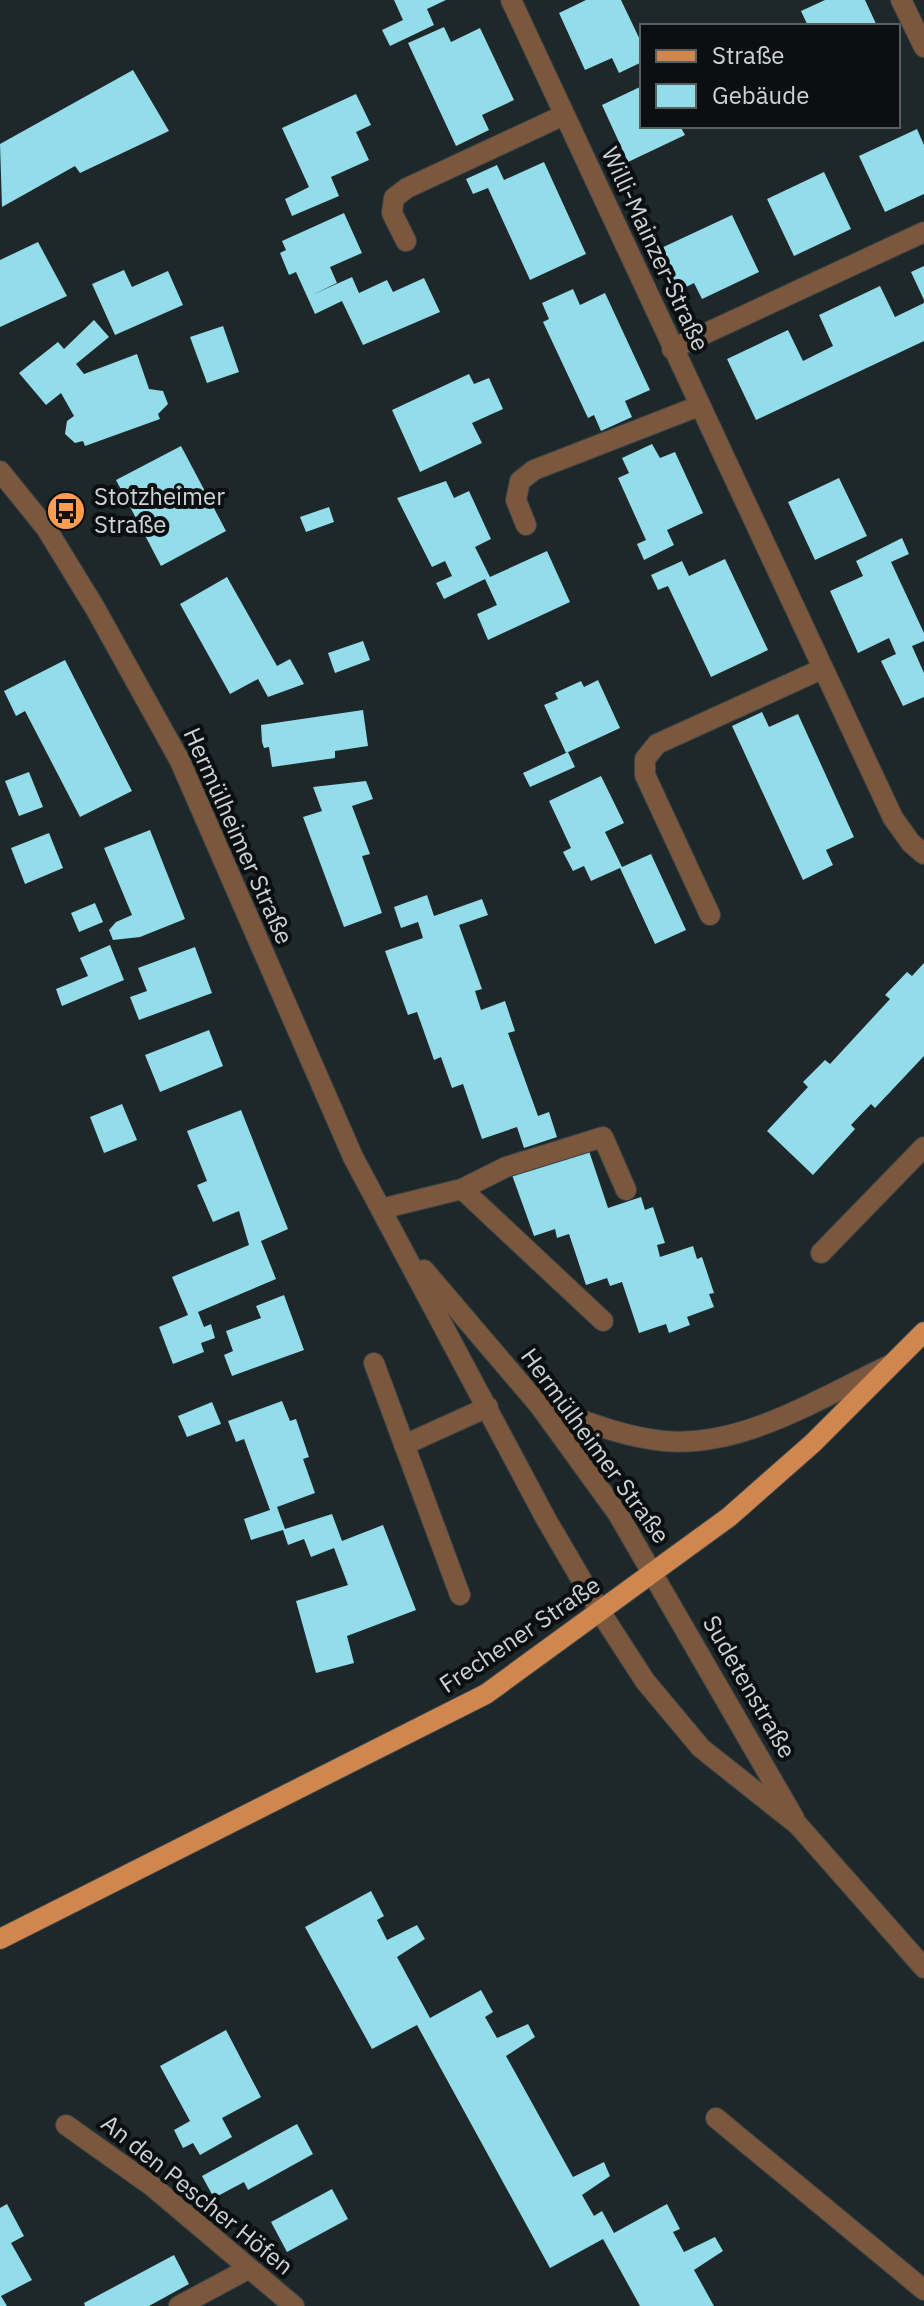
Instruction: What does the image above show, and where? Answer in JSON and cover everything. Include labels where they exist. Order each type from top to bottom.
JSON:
[{"type":"main road","name":"Frechener Straße","points":[[0,1939],[486,1694],[655,1575],[729,1517],[898,1361],[924,1332]]},
{"type":"street","name":"Willi-Mainzer-Straße","points":[[511,0],[893,818],[911,843],[924,854]]},
{"type":"street","points":[[901,0],[924,47]]},
{"type":"street","points":[[406,241],[392,213],[394,198],[407,188],[564,115]]},
{"type":"street","points":[[672,349],[924,232]]},
{"type":"street","points":[[526,525],[516,500],[520,481],[534,470],[699,406]]},
{"type":"street","name":"Hermülheimer Straße","points":[[0,471],[46,528],[87,594],[180,761],[289,1017],[353,1157],[546,1519],[601,1613]]},
{"type":"street","points":[[710,915],[645,775],[645,759],[657,744],[822,669]]},
{"type":"street","points":[[381,1209],[462,1189],[506,1167],[603,1137],[626,1190]]},
{"type":"street","points":[[821,1253],[924,1147]]},
{"type":"street","points":[[462,1189],[603,1321]]},
{"type":"street","name":"Hermülheimer Straße","points":[[397,1239],[539,1405],[618,1514],[655,1575]]},
{"type":"street","points":[[539,1405],[602,1427],[664,1441],[719,1439],[760,1425],[898,1361]]},
{"type":"street","points":[[374,1363],[460,1595]]},
{"type":"street","points":[[404,1445],[488,1407]]},
{"type":"street","name":"Sudetenstraße","points":[[655,1575],[798,1825]]},
{"type":"street","name":"Sudetenstraße","points":[[601,1613],[645,1681],[701,1748],[798,1825],[924,1968]]},
{"type":"street","points":[[716,2118],[924,2290]]},
{"type":"street","name":"An den Pescher Höfen","points":[[66,2125],[152,2186],[294,2306]]},
{"type":"street","points":[[179,2306],[248,2269]]},
{"type":"building","points":[[394,0],[446,0],[427,9],[434,25],[390,46],[382,30],[403,20]]},
{"type":"building","points":[[586,0],[621,0],[640,40],[640,63],[619,73],[612,58],[585,70],[559,13]]},
{"type":"building","points":[[825,0],[865,0],[876,24],[807,24],[801,11]]},
{"type":"building","points":[[444,27],[451,42],[480,28],[514,100],[482,115],[489,130],[456,146],[408,43]]},
{"type":"building","points":[[133,70],[169,131],[80,173],[75,166],[2,207],[0,144]]},
{"type":"building","points":[[640,87],[640,128],[681,128],[685,135],[628,162],[602,105]]},
{"type":"building","points":[[356,94],[371,125],[356,132],[369,160],[331,177],[339,196],[292,216],[285,199],[309,187],[282,128]]},
{"type":"building","points":[[917,129],[924,145],[924,194],[885,212],[859,156]]},
{"type":"building","points":[[544,162],[586,254],[530,280],[488,188],[473,194],[466,179],[497,165],[504,180]]},
{"type":"building","points":[[824,172],[851,229],[794,256],[767,199]]},
{"type":"building","points":[[344,213],[362,253],[330,267],[337,283],[312,295],[352,277],[359,293],[387,280],[393,292],[424,278],[440,312],[363,345],[342,301],[315,314],[296,272],[289,275],[280,253],[286,250],[282,241]]},
{"type":"building","points":[[732,215],[759,272],[702,299],[694,283],[676,292],[657,250]]},
{"type":"building","points":[[38,242],[67,296],[0,327],[0,260]]},
{"type":"building","points":[[924,266],[924,300],[911,272]]},
{"type":"building","points":[[124,270],[132,287],[168,271],[183,305],[115,335],[92,284]]},
{"type":"building","points":[[880,286],[895,317],[924,303],[924,341],[756,420],[727,359],[788,330],[803,361],[833,346],[819,315]]},
{"type":"building","points":[[573,289],[580,305],[605,293],[650,390],[625,401],[632,417],[601,431],[594,415],[588,418],[543,322],[549,319],[542,303]]},
{"type":"building","points":[[94,320],[109,337],[76,364],[84,374],[137,354],[149,389],[163,391],[168,404],[158,414],[160,419],[85,446],[83,441],[75,443],[65,434],[67,421],[74,416],[61,393],[46,405],[19,373],[58,342],[64,349]]},
{"type":"building","points":[[223,326],[239,372],[207,383],[190,337]]},
{"type":"building","points":[[469,374],[474,384],[489,378],[503,409],[472,423],[482,443],[420,472],[392,410]]},
{"type":"building","points":[[652,444],[660,458],[675,452],[703,513],[667,530],[674,545],[644,560],[637,544],[646,540],[618,478],[629,473],[622,458]]},
{"type":"building","points":[[181,446],[226,531],[161,566],[116,480]]},
{"type":"building","points":[[839,478],[867,536],[815,560],[788,502]]},
{"type":"building","points":[[446,481],[454,498],[469,491],[491,539],[475,547],[490,577],[547,551],[570,602],[488,640],[477,614],[497,605],[485,579],[444,599],[436,583],[452,576],[445,561],[432,567],[397,498]]},
{"type":"building","points":[[329,507],[334,522],[306,532],[300,517]]},
{"type":"building","points":[[902,538],[909,554],[891,562],[924,633],[924,641],[912,646],[924,673],[924,697],[903,706],[881,661],[896,654],[889,638],[858,653],[830,591],[863,576],[856,561]]},
{"type":"building","points":[[725,559],[768,650],[711,677],[668,586],[658,590],[651,575],[682,561],[689,576]]},
{"type":"building","points":[[227,577],[277,666],[290,659],[304,684],[268,697],[258,679],[230,694],[180,604]]},
{"type":"building","points":[[363,641],[370,660],[335,673],[328,653]]},
{"type":"building","points":[[65,660],[132,791],[80,817],[25,711],[16,716],[4,691]]},
{"type":"building","points":[[598,680],[620,728],[566,753],[544,705],[558,699],[555,693],[581,681],[584,687]]},
{"type":"building","points":[[363,710],[368,746],[335,751],[335,758],[272,767],[269,747],[264,748],[262,742],[261,725]]},
{"type":"building","points":[[762,712],[769,727],[798,714],[854,837],[826,850],[833,865],[803,880],[732,726]]},
{"type":"building","points":[[568,752],[575,767],[530,787],[523,773]]},
{"type":"building","points":[[29,772],[43,807],[19,816],[5,781]]},
{"type":"building","points":[[601,776],[624,823],[605,832],[622,867],[651,854],[686,930],[655,944],[620,868],[591,881],[584,866],[573,871],[563,852],[571,848],[549,801]]},
{"type":"building","points":[[366,781],[373,799],[352,806],[370,854],[362,856],[382,913],[344,927],[303,817],[322,811],[313,787]]},
{"type":"building","points":[[150,830],[185,919],[140,937],[113,940],[109,930],[116,922],[132,915],[104,848]]},
{"type":"building","points":[[49,833],[63,868],[25,884],[11,848]]},
{"type":"building","points":[[427,895],[434,916],[482,899],[488,915],[459,925],[482,989],[475,991],[481,1010],[505,1001],[515,1031],[508,1033],[538,1116],[549,1112],[557,1137],[524,1148],[517,1127],[482,1139],[463,1084],[452,1088],[441,1057],[434,1060],[417,1012],[408,1015],[385,951],[423,938],[418,922],[401,928],[394,907]]},
{"type":"building","points":[[95,903],[103,922],[79,932],[71,913]]},
{"type":"building","points":[[110,945],[124,980],[62,1006],[56,989],[88,976],[80,958]]},
{"type":"building","points":[[195,947],[212,993],[139,1020],[130,997],[147,991],[138,968]]},
{"type":"building","points":[[924,963],[924,1056],[875,1108],[871,1104],[851,1125],[855,1129],[813,1175],[767,1131],[808,1087],[803,1082],[825,1060],[830,1064],[890,999],[885,995],[907,972],[912,976]]},
{"type":"building","points":[[209,1030],[223,1066],[160,1092],[145,1055]]},
{"type":"building","points":[[122,1104],[137,1140],[104,1153],[90,1117]]},
{"type":"building","points":[[241,1110],[288,1229],[261,1241],[276,1279],[198,1312],[204,1327],[211,1324],[215,1338],[201,1343],[204,1352],[173,1364],[159,1327],[188,1315],[172,1277],[249,1245],[239,1211],[213,1222],[197,1185],[207,1181],[187,1131]]},
{"type":"building","points":[[588,1148],[608,1208],[641,1197],[645,1210],[653,1207],[665,1243],[657,1245],[660,1257],[693,1246],[697,1259],[702,1257],[714,1293],[709,1294],[714,1307],[687,1317],[690,1325],[669,1333],[666,1324],[639,1333],[622,1282],[610,1286],[607,1278],[586,1285],[569,1234],[557,1238],[555,1229],[534,1236],[512,1175]]},
{"type":"building","points":[[284,1295],[304,1350],[232,1376],[224,1355],[233,1351],[226,1331],[261,1318],[256,1306]]},
{"type":"building","points":[[282,1401],[290,1421],[296,1419],[309,1457],[303,1459],[315,1493],[277,1507],[285,1529],[332,1514],[342,1541],[383,1525],[416,1610],[347,1636],[354,1663],[316,1673],[296,1601],[348,1585],[334,1548],[311,1557],[304,1539],[288,1545],[283,1530],[251,1540],[244,1519],[270,1510],[244,1439],[236,1442],[228,1421]]},
{"type":"building","points":[[212,1402],[221,1424],[187,1437],[178,1416]]},
{"type":"building","points":[[371,1891],[384,1916],[377,1920],[387,1940],[417,1925],[425,1939],[397,1957],[430,2018],[481,1990],[493,2012],[485,2017],[497,2038],[528,2024],[535,2037],[506,2056],[573,2177],[604,2162],[610,2176],[582,2195],[594,2216],[602,2211],[614,2233],[667,2204],[680,2229],[673,2232],[684,2252],[715,2237],[723,2251],[694,2270],[714,2306],[640,2306],[603,2239],[550,2268],[417,2025],[372,2049],[305,1927]]},
{"type":"building","points":[[226,2030],[261,2097],[222,2118],[232,2137],[200,2155],[193,2143],[183,2148],[174,2130],[190,2121],[160,2066]]},
{"type":"building","points":[[297,2124],[313,2154],[248,2190],[244,2182],[214,2198],[202,2176]]},
{"type":"building","points":[[332,2189],[348,2219],[287,2252],[271,2222]]},
{"type":"building","points":[[7,2204],[24,2236],[11,2243],[32,2280],[1,2296],[7,2306],[0,2306],[0,2208]]},
{"type":"building","points":[[174,2255],[189,2284],[149,2306],[85,2306],[84,2303]]},
{"type":"place","name":"Stotzheimer Straße","points":[[66,511]]}]
